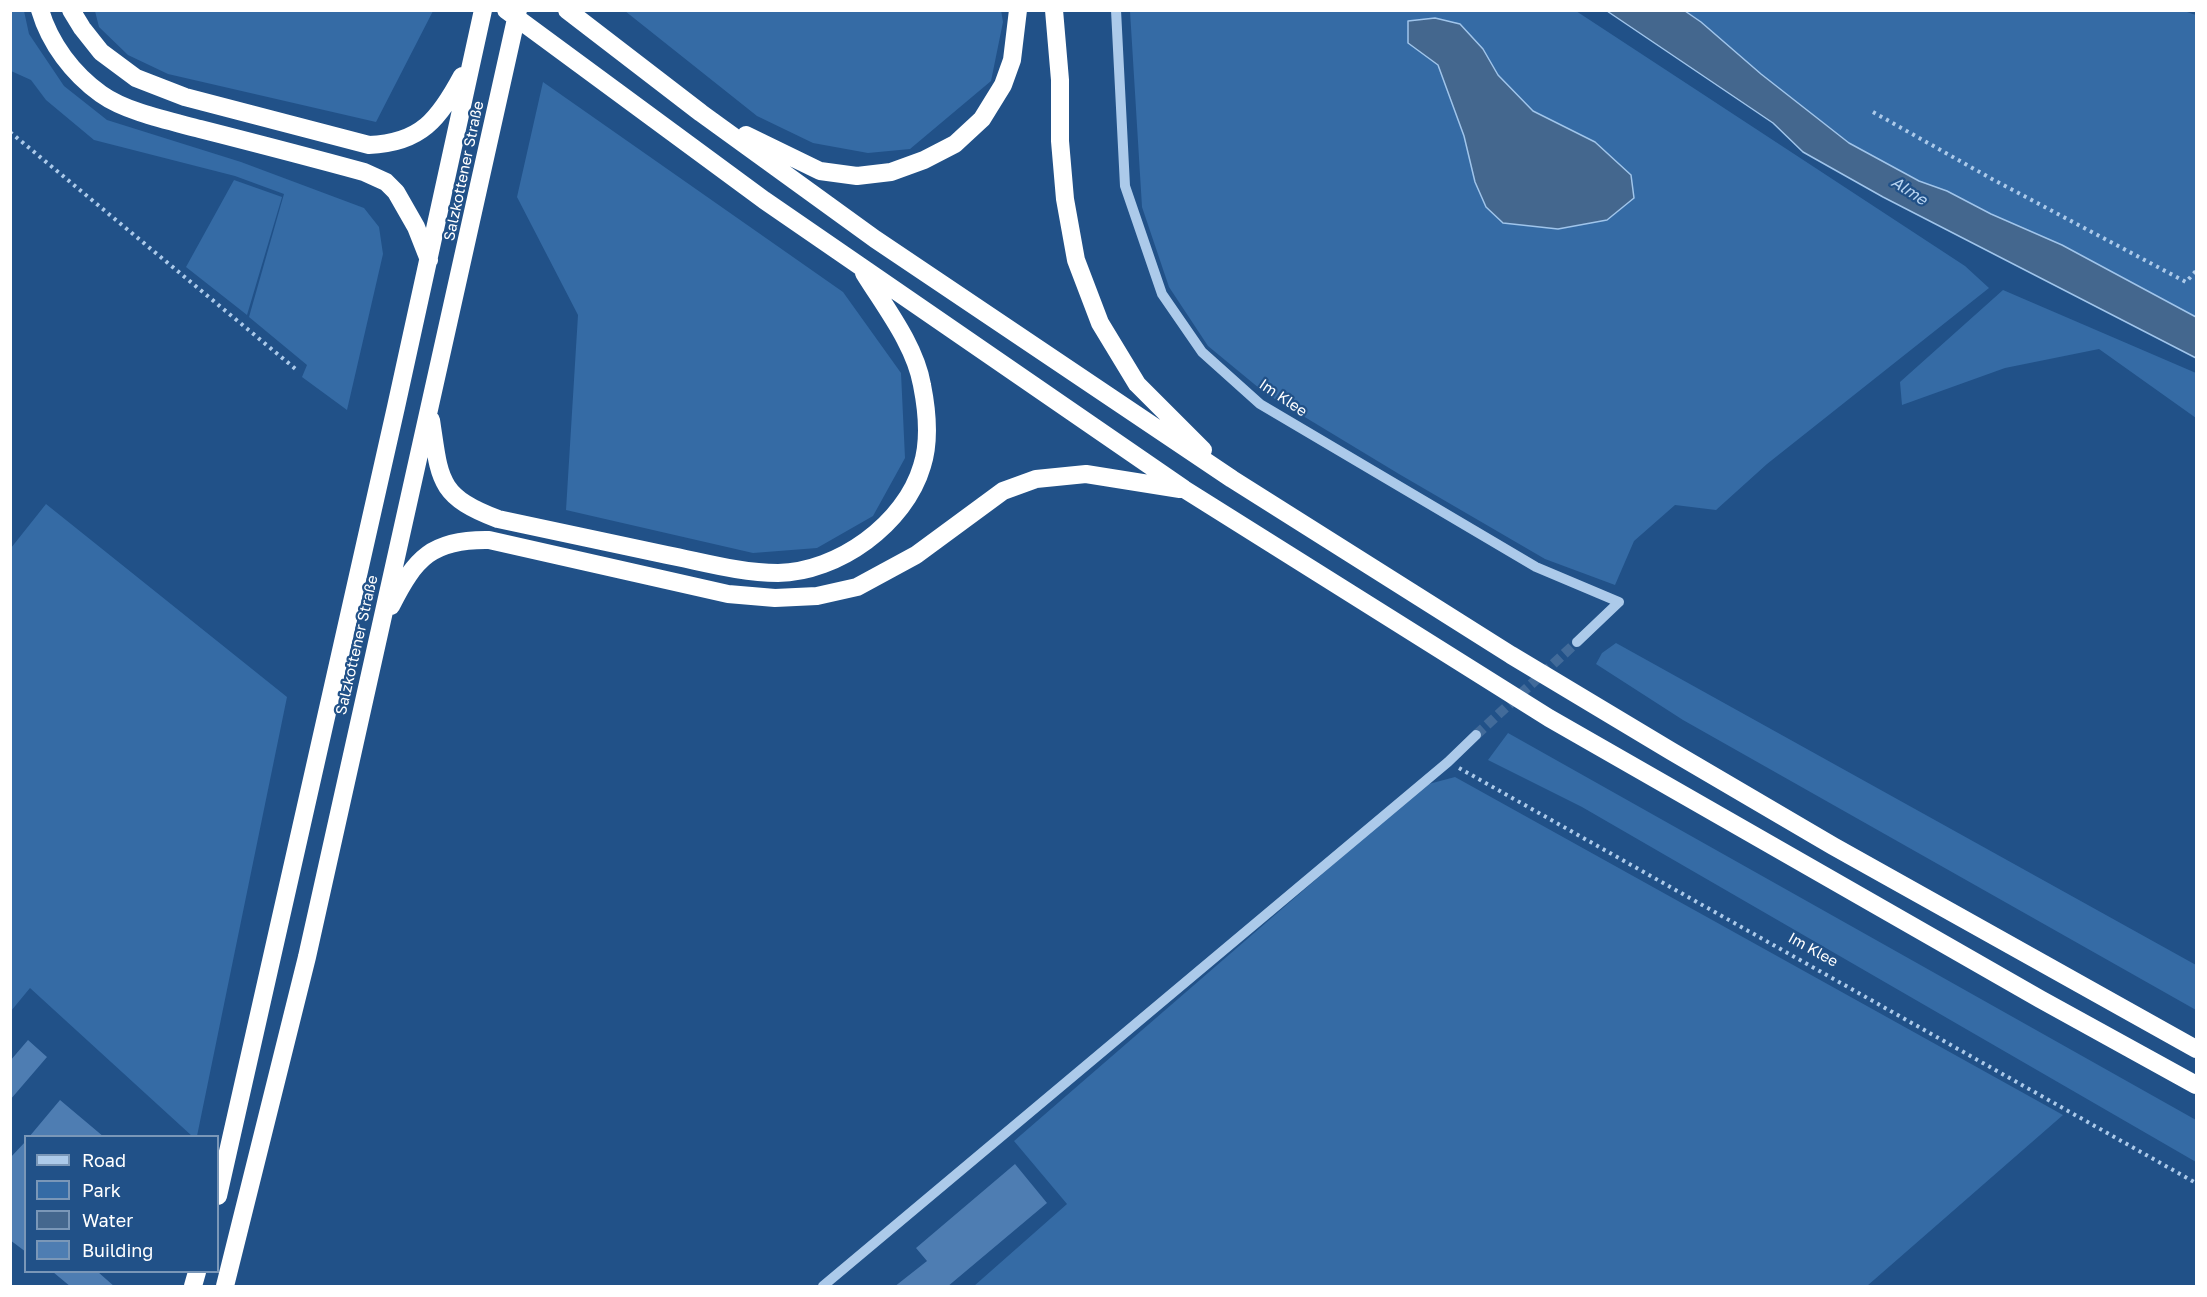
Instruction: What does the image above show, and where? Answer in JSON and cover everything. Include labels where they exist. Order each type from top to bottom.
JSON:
[{"type":"highway","points":[[40,10],[65,60],[102,96],[143,114],[364,172],[386,182],[405,206],[429,260]]},
{"type":"highway","points":[[72,10],[82,28],[101,52],[136,78],[185,97],[369,145],[389,144],[409,138],[430,125],[448,101],[472,59]]},
{"type":"highway","name":"Salzkottener Straße","points":[[219,1192],[429,260],[483,10]]},
{"type":"highway","points":[[506,10],[764,200],[1184,489],[1549,718],[2040,999],[2196,1085]]},
{"type":"highway","name":"Salzkottener Straße","points":[[225,1287],[307,957],[518,10]]},
{"type":"highway","points":[[567,10],[701,113],[875,238],[1232,479],[1511,655],[1661,745],[1843,851],[2196,1049]]},
{"type":"highway","points":[[701,113],[820,171],[857,176],[891,172],[924,160],[955,144],[982,119],[1004,85],[1012,60],[1018,10]]},
{"type":"highway","points":[[1053,10],[1060,80],[1060,141],[1065,199],[1076,260],[1100,323],[1137,384],[1232,479]]},
{"type":"highway","points":[[429,410],[442,479],[457,499],[473,510],[498,519],[732,568],[779,573],[822,565],[852,551],[883,528],[908,498],[922,466],[925,447],[927,428],[922,383],[905,337],[858,265]]},
{"type":"highway","points":[[379,630],[408,576],[420,559],[443,545],[468,539],[489,540],[728,594],[775,598],[817,596],[857,587],[916,555],[1002,491],[1036,479],[1086,474],[1184,489]]},
{"type":"highway","points":[[236,1246],[238,1287]]},
{"type":"lane","name":"Im Klee","points":[[1116,10],[1125,186],[1162,294],[1202,352],[1260,404],[1536,567],[1619,602],[1577,642]]},
{"type":"lane","points":[[823,1287],[1448,762],[1476,735]]},
{"type":"path","points":[[1873,111],[1992,179],[2186,282],[2196,271]]},
{"type":"path","points":[[10,132],[297,370]]},
{"type":"path","name":"Im Klee","points":[[1448,762],[2196,1183]]},
{"type":"green space","points":[[95,10],[433,11],[376,122],[168,74],[128,55],[99,27]]},
{"type":"green space","points":[[1001,10],[1003,22],[991,81],[910,149],[868,153],[813,143],[757,116],[625,11]]},
{"type":"green space","points":[[2181,10],[2196,15],[2196,317],[2062,245],[1991,214],[1947,191],[1919,181],[1849,143],[1685,11]]},
{"type":"green space","points":[[10,11],[24,11],[29,34],[64,86],[107,120],[241,162],[364,208],[379,227],[383,254],[347,410],[302,377],[307,365],[249,317],[284,194],[235,176],[94,140],[46,100],[31,80],[11,71]]},
{"type":"green space","points":[[1130,11],[1576,11],[1965,266],[1989,288],[1767,464],[1716,510],[1675,505],[1634,541],[1615,585],[1545,559],[1265,393],[1208,346],[1169,287],[1142,207]],"holes":[[[1483,49],[1498,75],[1533,111],[1595,142],[1607,220],[1558,229],[1503,223],[1486,207],[1475,182],[1464,136],[1438,65]]]},
{"type":"green space","points":[[543,82],[843,292],[901,373],[905,458],[873,516],[817,548],[753,553],[566,510],[578,315],[517,197]]},
{"type":"green space","points":[[234,180],[282,197],[247,315],[186,267]]},
{"type":"green space","points":[[2003,290],[2196,373],[2196,418],[2099,349],[2005,368],[1902,405],[1900,382]]},
{"type":"green space","points":[[46,504],[287,697],[197,1135],[191,1135],[30,988],[11,1011],[11,548]]},
{"type":"green space","points":[[1616,643],[2196,965],[2196,1010],[1683,720],[1596,664],[1602,653]]},
{"type":"green space","points":[[1508,733],[2196,1120],[2196,1162],[1582,807],[1488,760]]},
{"type":"green space","points":[[1455,777],[2063,1115],[1867,1286],[974,1286],[1067,1204],[1014,1141],[1425,785]]},
{"type":"water","name":"Alme","points":[[1607,11],[1685,11],[1849,143],[1919,181],[1947,191],[1991,214],[2062,245],[2196,317],[2196,358],[1883,197],[1803,152],[1773,123]]},
{"type":"water","points":[[1435,18],[1460,24],[1483,49],[1498,75],[1533,111],[1595,142],[1631,175],[1634,198],[1607,220],[1558,229],[1503,223],[1486,207],[1475,182],[1464,136],[1438,65],[1408,43],[1408,21]]},
{"type":"building","points":[[28,1040],[47,1057],[10,1100],[10,1061]]},
{"type":"building","points":[[60,1100],[102,1135],[31,1135]]},
{"type":"building","points":[[24,1143],[24,1250],[10,1240],[10,1158]]},
{"type":"building","points":[[1015,1164],[1047,1203],[947,1287],[894,1287],[927,1261],[916,1248]]},
{"type":"building","points":[[54,1273],[99,1273],[115,1287],[71,1287]]},
{"type":"tunnel","points":[[1476,735],[1577,642]]}]
